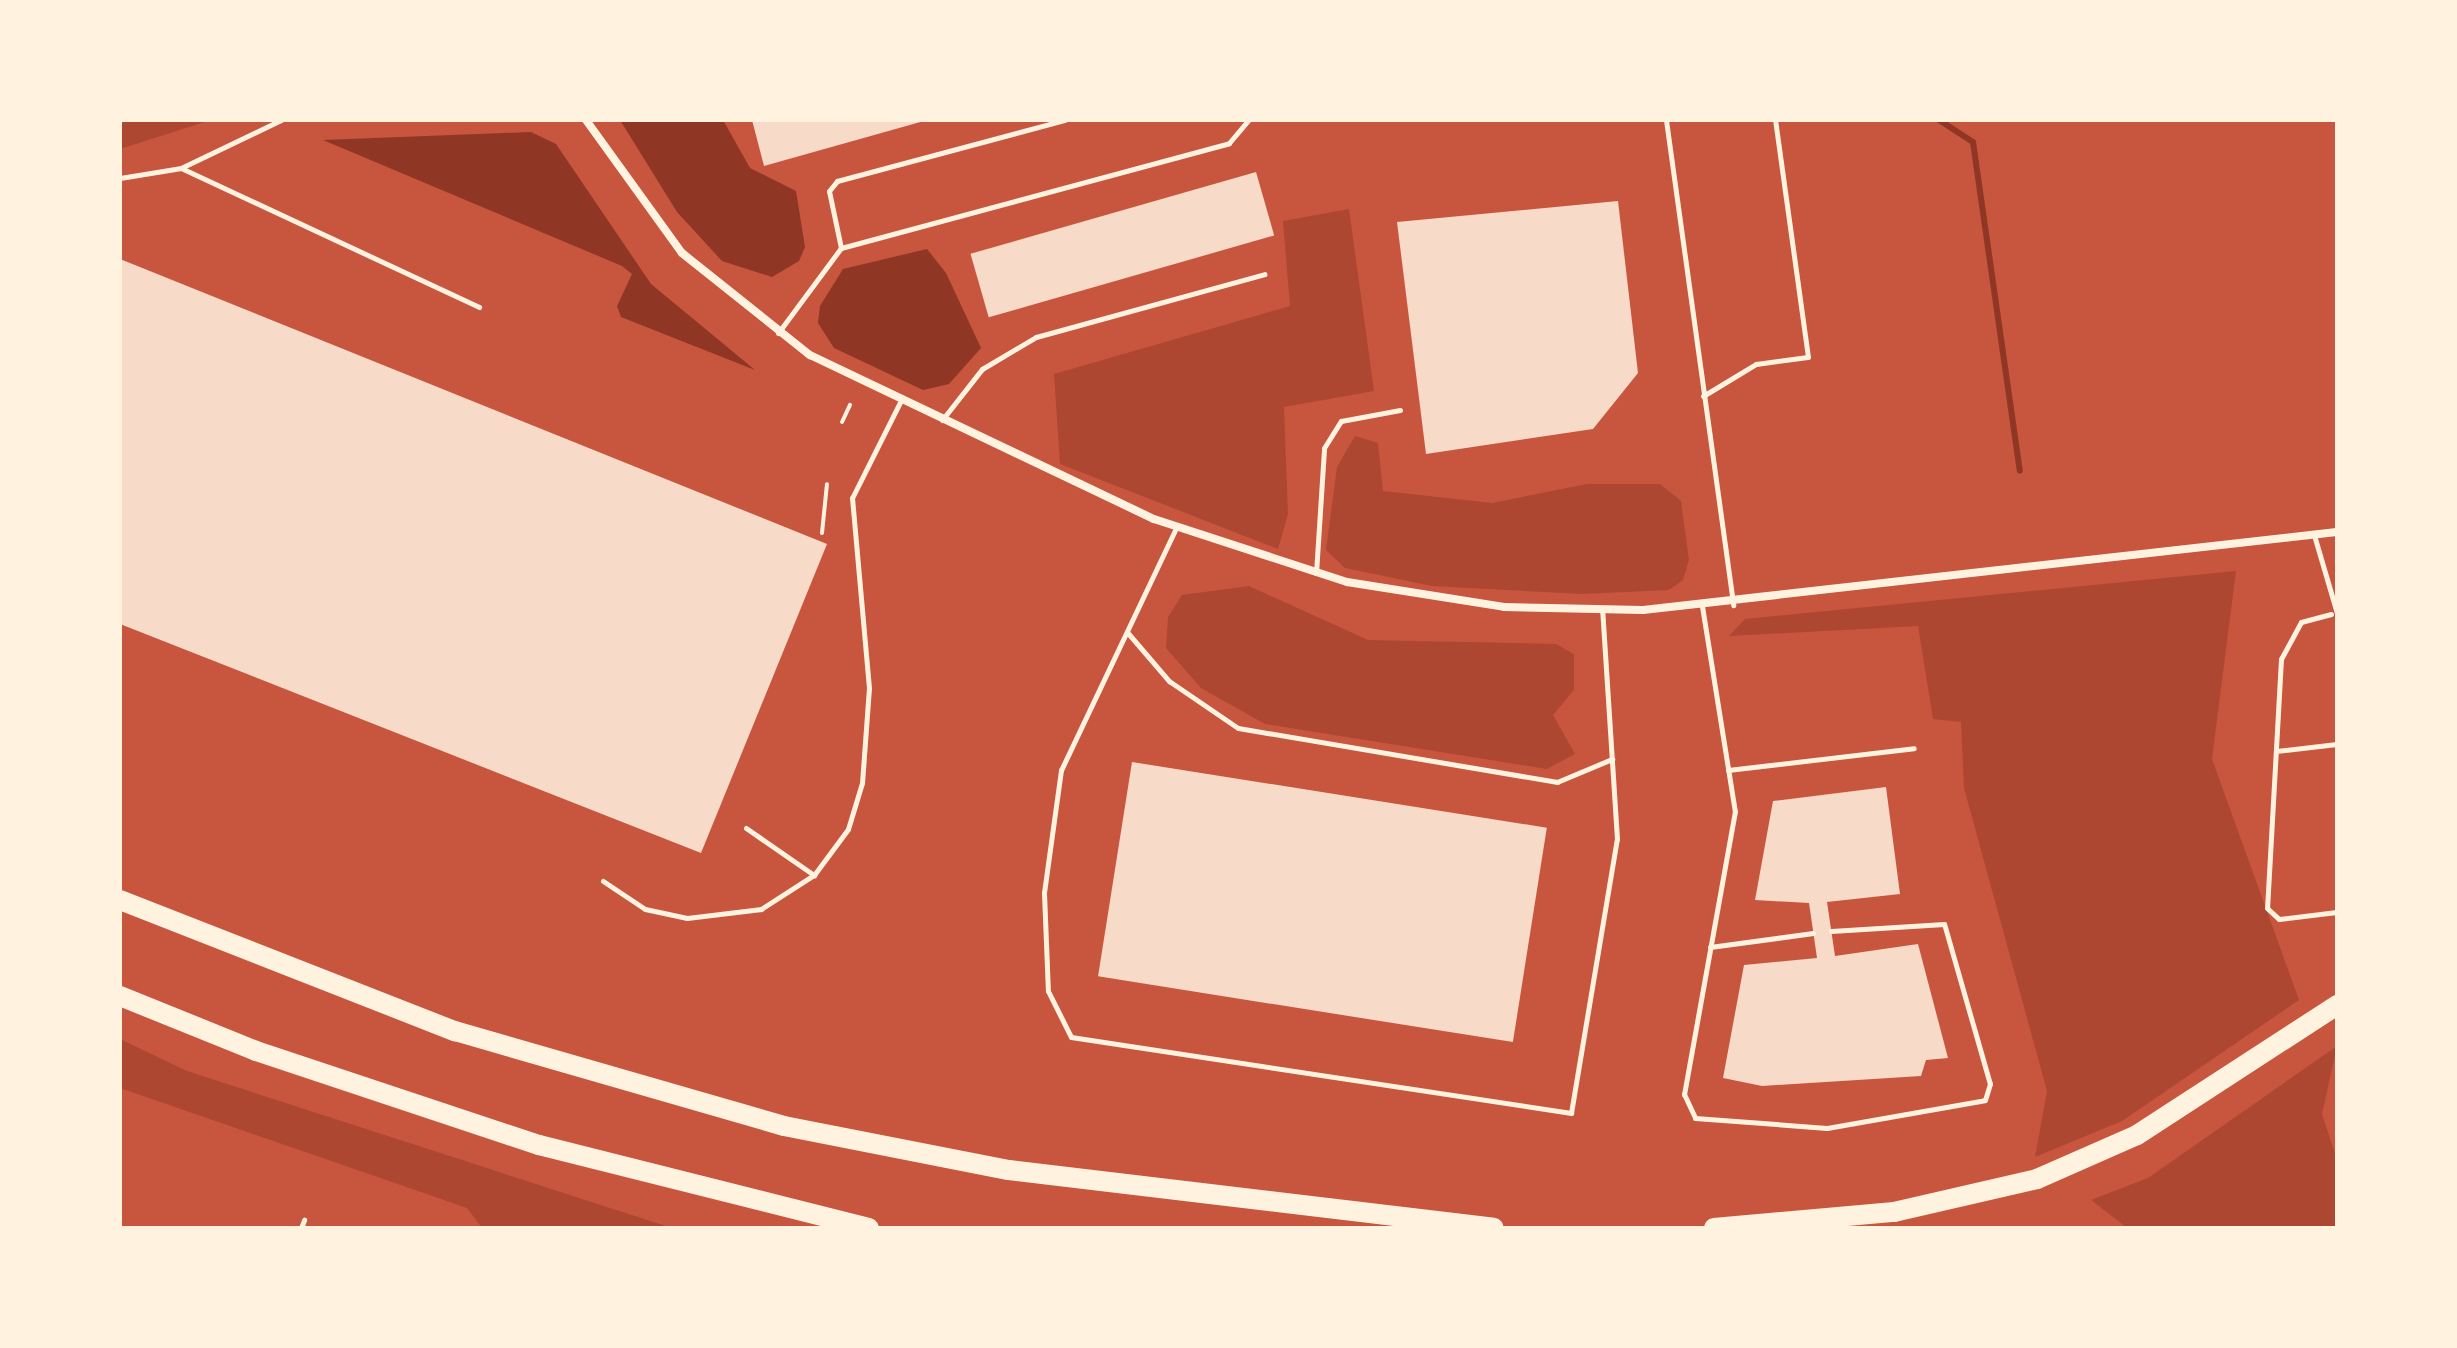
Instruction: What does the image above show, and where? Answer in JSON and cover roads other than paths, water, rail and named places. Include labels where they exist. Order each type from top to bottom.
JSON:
[{"type":"highway","points":[[120,900],[455,1031],[784,1126],[1024,1173],[1494,1228]]},
{"type":"highway","points":[[120,996],[256,1051],[539,1145],[869,1228]]},
{"type":"highway","points":[[1714,1228],[1894,1212],[2037,1179],[2137,1135],[2337,1005]]},
{"type":"street","points":[[586,120],[682,253],[778,334],[900,402],[1176,528],[1315,574],[1425,597],[1602,610],[1733,605],[2337,532]]},
{"type":"lane","points":[[120,178],[181,168],[281,120]]},
{"type":"lane","points":[[841,248],[829,191],[837,181],[1065,120]]},
{"type":"lane","points":[[778,334],[841,248],[1229,143],[1248,120]]},
{"type":"lane","points":[[1666,120],[1733,605]]},
{"type":"lane","points":[[1703,396],[1756,364],[1808,357],[1775,120]]},
{"type":"lane","points":[[181,168],[479,307]]},
{"type":"lane","points":[[941,421],[982,369],[1036,337],[1264,274]]},
{"type":"lane","points":[[603,881],[645,909],[687,918],[761,909],[814,875],[848,829],[862,783],[867,631],[852,498],[900,402]]},
{"type":"lane","points":[[1315,574],[1324,448],[1341,421],[1400,410]]},
{"type":"lane","points":[[1176,528],[1061,770],[1044,893],[1048,991],[1071,1037],[1571,1113],[1617,839],[1602,610]]},
{"type":"lane","points":[[2314,535],[2334,614],[2291,631],[2281,659],[2267,908],[2279,919],[2337,912]]},
{"type":"lane","points":[[1702,606],[1735,811],[1684,1094],[1695,1118],[1827,1128],[1985,1100],[1990,1084],[1944,924],[1831,931]]},
{"type":"lane","points":[[1127,632],[1169,681],[1238,728],[1557,782],[1612,759]]},
{"type":"lane","points":[[2276,751],[2337,744]]},
{"type":"lane","points":[[1728,770],[1914,748]]},
{"type":"lane","points":[[746,828],[814,875]]},
{"type":"lane","points":[[1710,947],[1813,933]]},
{"type":"lane","points":[[301,1228],[304,1220]]},
{"type":"waterway","points":[[1939,120],[1973,142],[2020,471]]}]
